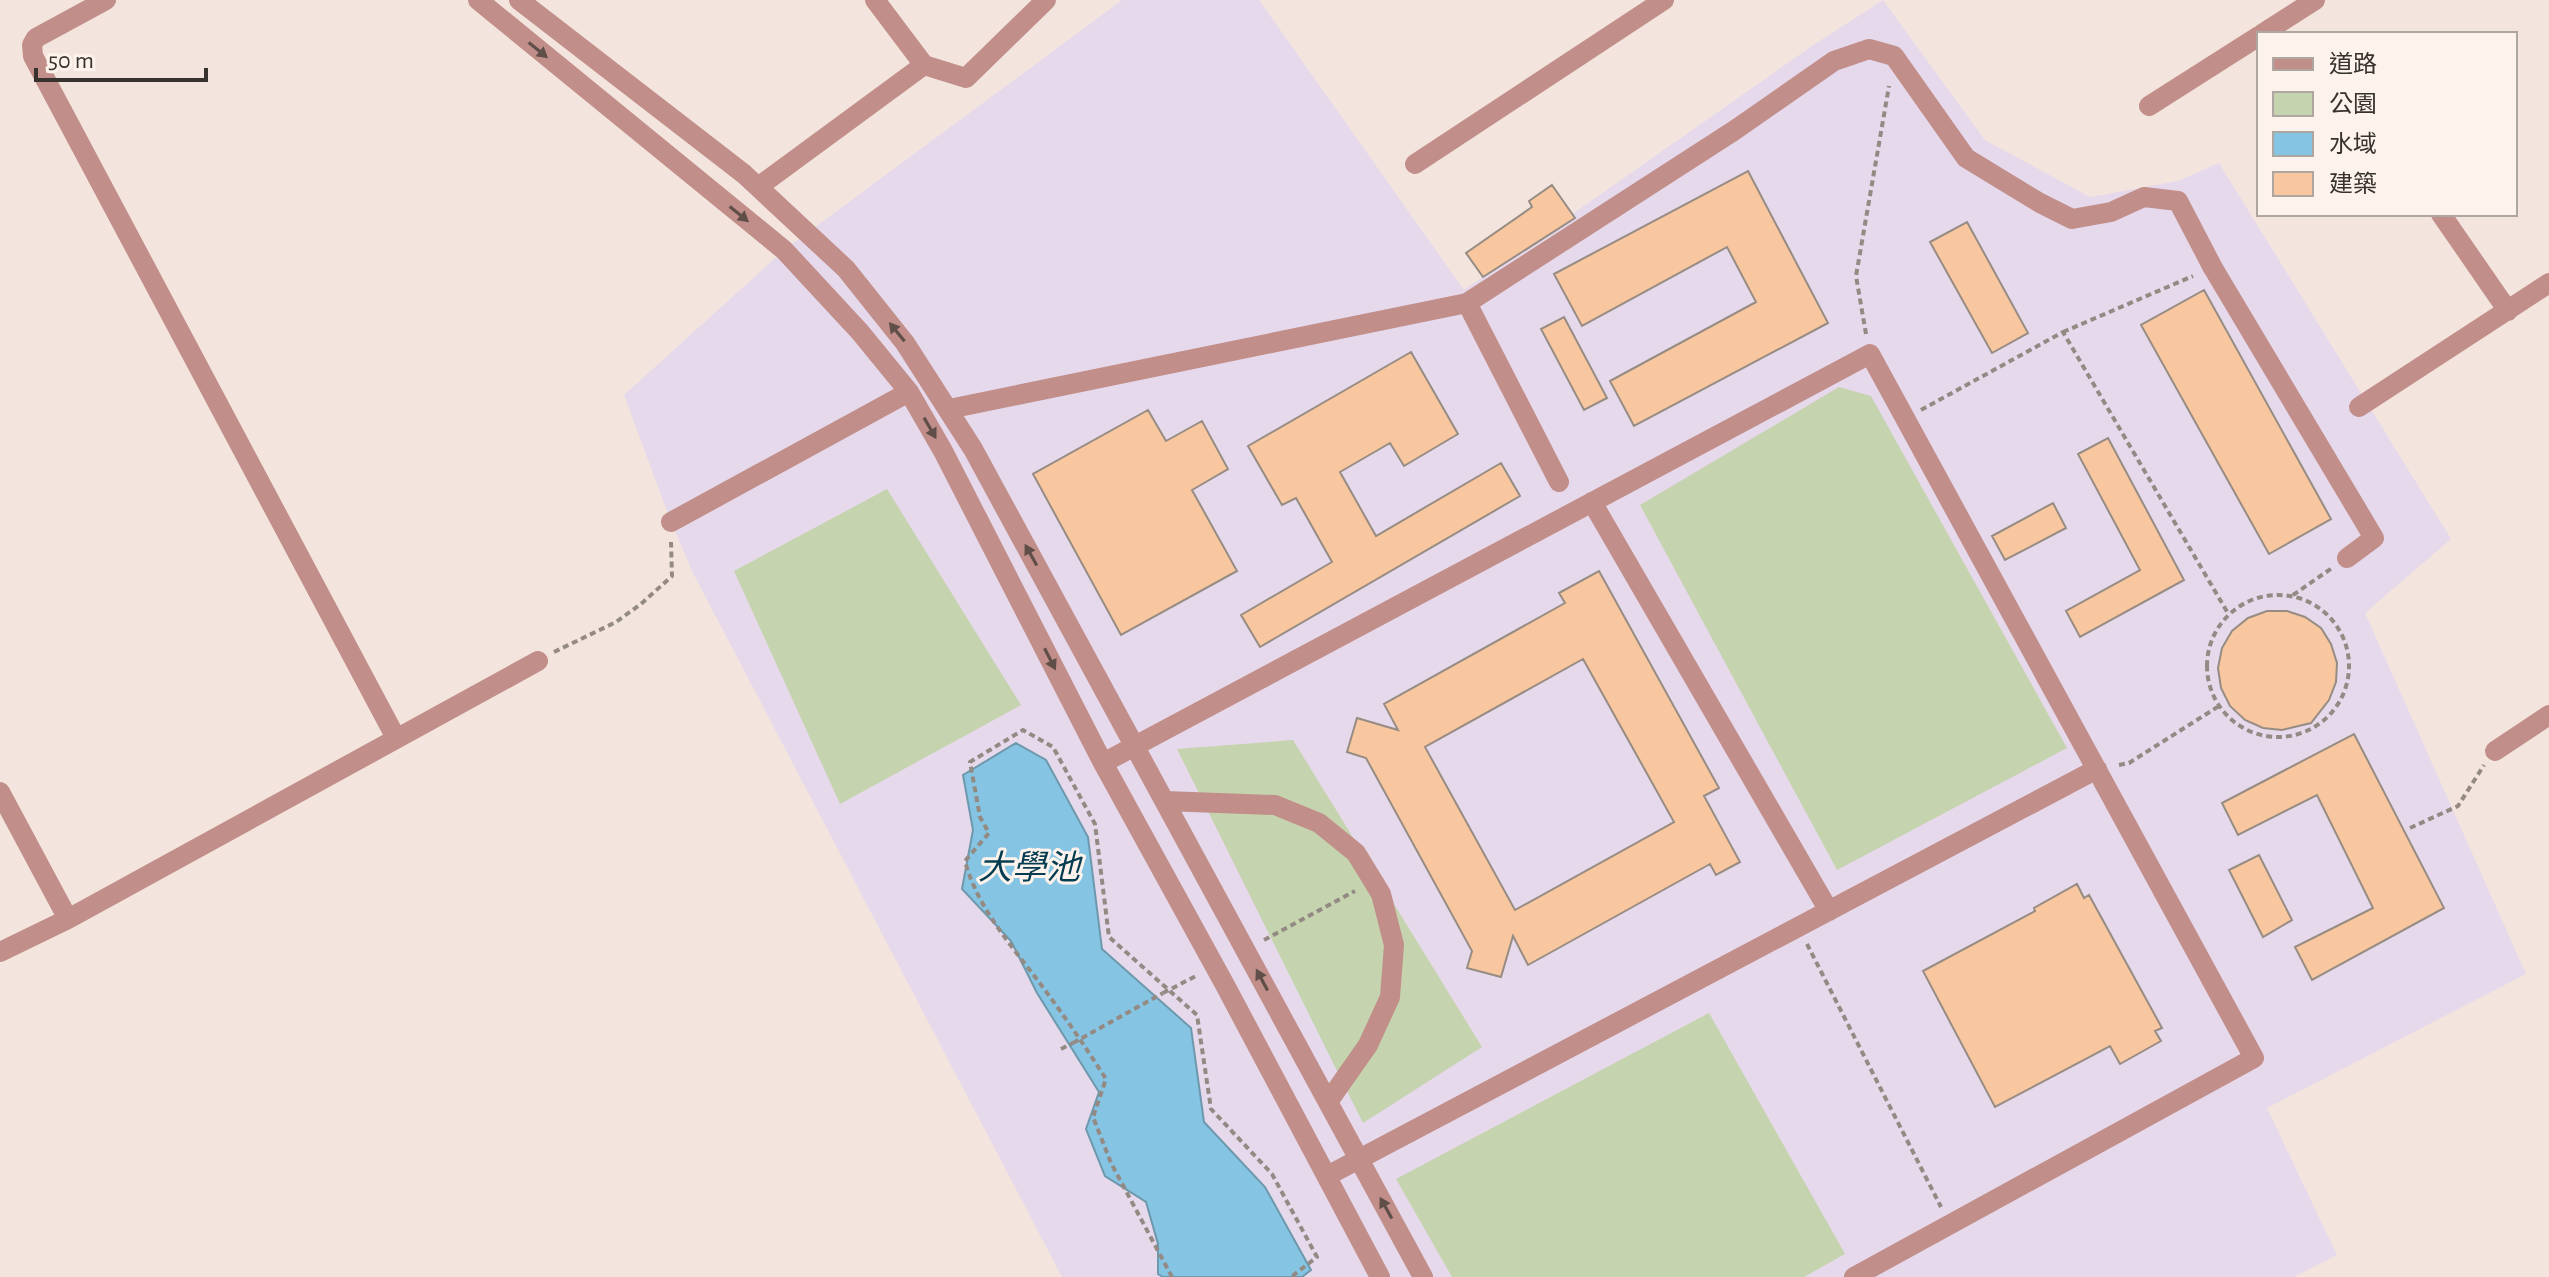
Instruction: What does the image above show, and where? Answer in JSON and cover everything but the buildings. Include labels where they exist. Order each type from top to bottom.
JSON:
[{"type":"street","points":[[106,0],[36,38],[32,45],[33,56],[396,738]]},
{"type":"street","points":[[478,0],[784,250],[860,332],[909,392],[943,451],[1103,763],[1380,1277]]},
{"type":"street","points":[[519,0],[758,187],[846,269],[905,343],[949,409],[1423,1277]]},
{"type":"street","points":[[875,0],[924,65],[966,78],[1046,0]]},
{"type":"street","points":[[1415,164],[1664,0]]},
{"type":"street","points":[[2265,32],[2315,0]]},
{"type":"street","points":[[2149,106],[2257,37]]},
{"type":"street","points":[[949,409],[1467,303],[1735,130],[1834,61],[1869,49],[1894,56],[1966,158],[2072,219],[2111,212],[2144,197],[2178,201],[2213,268],[2374,538],[2347,558]]},
{"type":"street","points":[[758,187],[924,65]]},
{"type":"street","points":[[2442,216],[2508,311]]},
{"type":"street","points":[[2359,407],[2549,283]]},
{"type":"street","points":[[1467,303],[1559,482]]},
{"type":"street","points":[[1103,763],[1870,354],[2254,1058],[1854,1277]]},
{"type":"street","points":[[671,522],[909,392]]},
{"type":"street","points":[[1592,502],[1829,911]]},
{"type":"street","points":[[0,952],[68,919],[538,661]]},
{"type":"street","points":[[2495,751],[2549,715]]},
{"type":"street","points":[[1327,1176],[2097,769]]},
{"type":"street","points":[[0,792],[68,919]]},
{"type":"street","points":[[1165,801],[1275,805],[1319,823],[1356,853],[1381,894],[1394,945],[1390,997],[1368,1045],[1328,1102]]},
{"type":"path","points":[[1870,354],[1856,276],[1894,56]]},
{"type":"path","points":[[1905,418],[2063,332],[2213,268]]},
{"type":"path","points":[[2063,332],[2229,615]]},
{"type":"path","points":[[538,661],[616,622],[672,576],[671,522]]},
{"type":"path","points":[[2292,596],[2347,558]]},
{"type":"path","points":[[2263,595],[2307,599],[2326,612],[2340,629],[2348,650],[2350,673],[2344,695],[2332,714],[2314,728],[2291,737],[2266,737],[2242,729],[2223,713],[2211,691],[2206,667],[2211,642],[2229,615],[2242,604],[2263,595]]},
{"type":"path","points":[[2097,769],[2129,763],[2219,706]]},
{"type":"path","points":[[1172,1277],[1111,1163],[1093,1117],[1106,1079],[1080,1038],[1001,934],[969,876],[965,861],[989,833],[980,817],[970,762],[1023,730],[1053,747],[1095,824],[1109,937],[1197,1015],[1211,1109],[1272,1174],[1317,1257],[1291,1277]]},
{"type":"path","points":[[2410,828],[2458,806],[2495,751]]},
{"type":"path","points":[[1270,936],[1358,890]]},
{"type":"path","points":[[1798,927],[1950,1225]]},
{"type":"path","points":[[1061,1049],[1215,966]]},
{"type":"shaded area","points":[[1122,0],[1259,0],[1464,290],[1812,46],[1883,0],[1985,140],[2090,197],[2178,181],[2219,163],[2451,539],[2365,613],[2526,974],[2267,1108],[2337,1255],[2294,1277],[1062,1277],[693,573],[624,395],[784,250]]},
{"type":"green space","points":[[1839,387],[1871,396],[2067,748],[1837,870],[1640,505]]},
{"type":"green space","points":[[887,489],[1021,705],[840,804],[734,571]]},
{"type":"green space","points":[[1293,740],[1482,1047],[1363,1123],[1177,749]]},
{"type":"green space","points":[[1709,1013],[1845,1254],[1804,1277],[1452,1277],[1396,1179]]},
{"type":"water","name":"大學池","points":[[1016,743],[1046,760],[1088,837],[1102,949],[1191,1028],[1204,1122],[1265,1187],[1311,1270],[1302,1277],[1163,1277],[1158,1274],[1158,1244],[1146,1202],[1105,1176],[1086,1129],[1099,1092],[1037,993],[1011,941],[962,889],[973,830],[963,775]]}]
